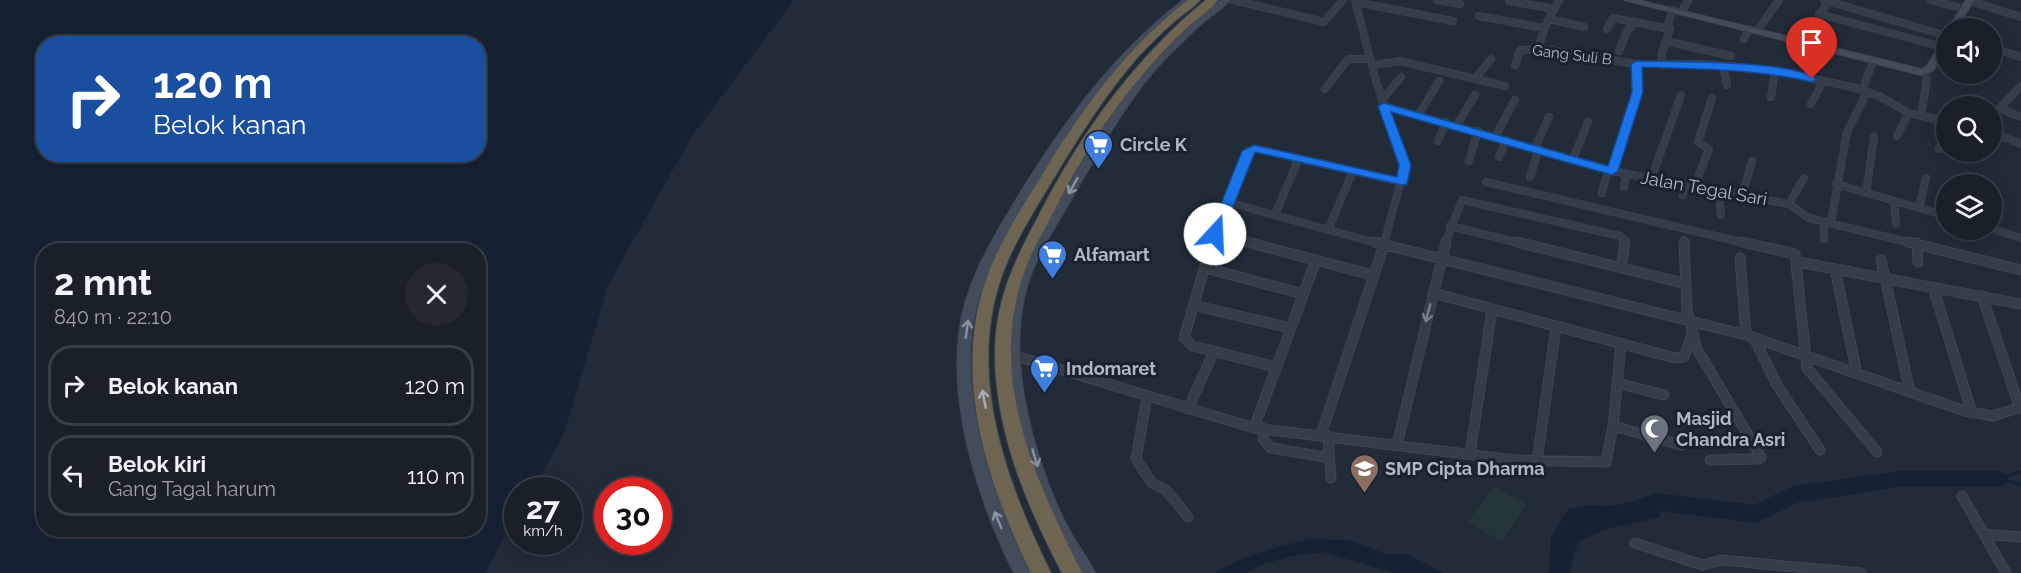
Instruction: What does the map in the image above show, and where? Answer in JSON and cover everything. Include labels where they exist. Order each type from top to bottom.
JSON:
[{"type":"highway","points":[[1041,573],[1025,543],[1004,490],[992,438],[980,374],[981,339],[987,299],[1000,261],[1033,191],[1081,122],[1100,96],[1148,41],[1180,10],[1202,4]]},
{"type":"highway","points":[[1072,573],[1052,536],[1030,486],[1016,438],[1006,390],[1003,350],[1008,307],[1018,269],[1060,201],[1095,129],[1119,96],[1202,4]]},
{"type":"street","points":[[1202,4],[1226,0]]},
{"type":"street","points":[[1233,0],[1324,22],[1342,2],[1453,21]]},
{"type":"street","points":[[1437,0],[1460,4]]},
{"type":"street","points":[[1538,49],[1544,28],[1559,0]]},
{"type":"street","points":[[1628,0],[1641,1],[1924,72],[1930,69],[1936,59]]},
{"type":"street","points":[[1661,65],[1662,53],[1670,29],[1668,24],[1689,0]]},
{"type":"street","points":[[1744,39],[1779,0]]},
{"type":"street","points":[[1930,0],[1968,3],[2021,17]]},
{"type":"street","points":[[1509,1],[1554,9]]},
{"type":"street","points":[[1936,38],[1825,1],[1819,14],[1936,40]]},
{"type":"street","points":[[1331,478],[1329,454],[1331,445],[1325,436],[1372,275],[1384,245],[1405,165],[1383,103],[1356,3]]},
{"type":"street","points":[[1863,12],[1869,3]]},
{"type":"street","points":[[1959,18],[1968,3]]},
{"type":"street","points":[[1479,16],[1544,28]]},
{"type":"street","points":[[1607,29],[1613,18],[1670,29]]},
{"type":"street","points":[[1548,19],[1584,27]]},
{"type":"street","points":[[1619,51],[1627,31],[1635,22]]},
{"type":"street","points":[[1811,45],[1820,32]]},
{"type":"street","points":[[1666,40],[1731,57]]},
{"type":"street","points":[[1814,70],[1823,48]]},
{"type":"street","name":"Gang Suli B","points":[[1515,65],[1520,50],[1538,49],[1636,64],[1775,70],[1867,92],[1909,113],[1936,119]]},
{"type":"street","points":[[2002,51],[2021,57]]},
{"type":"street","points":[[1324,88],[1348,59],[1400,62],[1505,86]]},
{"type":"street","points":[[1475,79],[1491,59]]},
{"type":"street","points":[[1865,83],[1873,61]]},
{"type":"street","points":[[1602,193],[1637,92],[1636,64]]},
{"type":"street","points":[[1723,66],[1727,85]]},
{"type":"street","points":[[1771,97],[1775,70]]},
{"type":"street","points":[[1921,115],[1927,79],[1924,72]]},
{"type":"street","points":[[1383,103],[1401,77]]},
{"type":"street","points":[[1419,114],[1439,81]]},
{"type":"street","points":[[1811,104],[1823,81]]},
{"type":"street","points":[[2002,106],[2021,86]]},
{"type":"street","points":[[1824,239],[1847,132],[1867,92]]},
{"type":"street","points":[[1457,125],[1475,95]]},
{"type":"street","points":[[1651,180],[1681,95]]},
{"type":"street","points":[[2011,95],[2021,99]]},
{"type":"street","points":[[1694,187],[1708,149],[1698,142],[1712,98]]},
{"type":"street","points":[[1495,137],[1515,100]]},
{"type":"street","name":"Jalan Tegal Sari","points":[[1383,103],[1610,170],[1651,180],[1789,204],[1796,207],[1803,215],[2021,270]]},
{"type":"street","points":[[2002,109],[2021,117]]},
{"type":"street","points":[[1897,136],[1909,113]]},
{"type":"street","points":[[1530,177],[1549,117]]},
{"type":"street","points":[[1438,141],[1446,122]]},
{"type":"street","points":[[1573,159],[1588,122]]},
{"type":"street","points":[[1469,161],[1478,131]]},
{"type":"street","points":[[2002,136],[2021,144]]},
{"type":"street","points":[[1866,193],[1874,137]]},
{"type":"street","points":[[1499,157],[1506,140]]},
{"type":"street","points":[[1276,367],[1214,351],[1186,342],[1184,338],[1215,234],[1248,151],[1251,149],[1353,171],[1403,178]]},
{"type":"street","points":[[1275,215],[1299,158]]},
{"type":"street","points":[[1742,196],[1752,161]]},
{"type":"street","points":[[1328,230],[1353,171]]},
{"type":"street","points":[[1624,187],[1626,174]]},
{"type":"street","points":[[1789,204],[1804,178]]},
{"type":"street","points":[[1919,208],[1926,178]]},
{"type":"street","points":[[1486,182],[1797,255],[1803,356],[1807,368],[1877,452]]},
{"type":"street","points":[[1836,184],[1936,213]]},
{"type":"street","points":[[1683,195],[1684,185]]},
{"type":"street","points":[[1022,573],[994,512],[975,441],[967,393],[965,334],[973,294],[987,261],[1033,191]]},
{"type":"street","points":[[1719,192],[1721,215]]},
{"type":"street","points":[[1397,445],[1441,258],[1460,202],[1465,199],[1620,236],[1625,241],[1621,268]]},
{"type":"street","points":[[1060,201],[1019,292],[1014,315],[1013,355],[1018,403],[1036,464],[1055,518],[1087,573]]},
{"type":"street","points":[[1894,201],[1896,224]]},
{"type":"street","points":[[1227,202],[1384,245],[1750,337],[1972,413],[1993,416],[2020,407],[1982,296]]},
{"type":"street","points":[[1450,226],[1683,283]]},
{"type":"street","points":[[2002,232],[2021,238]]},
{"type":"street","points":[[1215,234],[1372,275]]},
{"type":"street","points":[[1684,240],[1683,283],[1692,334],[1712,375],[1761,457],[1758,459],[1710,460]]},
{"type":"street","points":[[1917,243],[1918,262]]},
{"type":"street","points":[[1740,258],[1750,337],[1777,386],[1820,450]]},
{"type":"street","points":[[1317,260],[1276,367],[1259,428],[1263,439],[1271,447],[1324,457],[1329,454]]},
{"type":"street","points":[[1881,261],[1910,392]]},
{"type":"street","points":[[1798,262],[2021,304]]},
{"type":"street","points":[[1206,268],[1303,294]]},
{"type":"street","points":[[1835,269],[1857,374]]},
{"type":"street","points":[[1933,287],[1972,413]]},
{"type":"street","points":[[1433,293],[1681,358],[1684,357],[1692,334]]},
{"type":"street","points":[[1193,305],[1290,328]]},
{"type":"street","points":[[1470,454],[1492,310]]},
{"type":"street","points":[[1537,462],[1556,327]]},
{"type":"street","points":[[1013,355],[1147,397],[1259,428],[1537,462],[1606,462],[1613,426],[1621,344]]},
{"type":"street","points":[[1188,409],[1214,351]]},
{"type":"street","points":[[1617,383],[1665,395]]},
{"type":"street","points":[[1147,397],[1136,459],[1152,483],[1167,491],[1188,517]]},
{"type":"street","points":[[1613,426],[1681,445]]},
{"type":"street","points":[[975,441],[992,438]]},
{"type":"street","points":[[1962,496],[2006,573]]},
{"type":"street","points":[[1984,534],[2021,537]]},
{"type":"street","points":[[1635,543],[1702,569],[1721,560],[1861,573]]},
{"type":"shaded area","points":[[1493,486],[1527,504],[1502,542],[1468,522]]},
{"type":"water","points":[[0,0],[794,0],[692,136],[608,285],[564,434],[539,477],[504,477],[504,539],[485,573],[0,573]]},
{"type":"water","points":[[1653,497],[1661,517],[1603,530],[1578,542],[1569,573],[1549,573],[1551,538],[1568,509],[1585,505],[1611,506]]},
{"type":"water","points":[[1309,539],[1348,540],[1386,554],[1408,554],[1443,573],[1394,573],[1323,552],[1292,556],[1260,565],[1247,573],[1216,573],[1249,556]]},
{"type":"waterway","points":[[2021,472],[1997,479],[2021,484]]},
{"type":"waterway","points":[[1635,510],[1656,502],[1756,514],[1793,495],[1899,479],[1997,479]]},
{"type":"place","name":"Circle K","points":[[1099,170]]},
{"type":"place","name":"Alfamart","points":[[1053,280]]},
{"type":"place","name":"Indomaret","points":[[1045,394]]},
{"type":"place","name":"Masjid Chandra Asri","points":[[1655,454]]},
{"type":"place","name":"SMP Cipta Dharma","points":[[1364,494]]},
{"type":"route","points":[[1215,234],[1248,151],[1254,148],[1402,182],[1405,165],[1384,106],[1419,114],[1612,171],[1637,92],[1636,64],[1702,64],[1775,70],[1812,79]]}]
